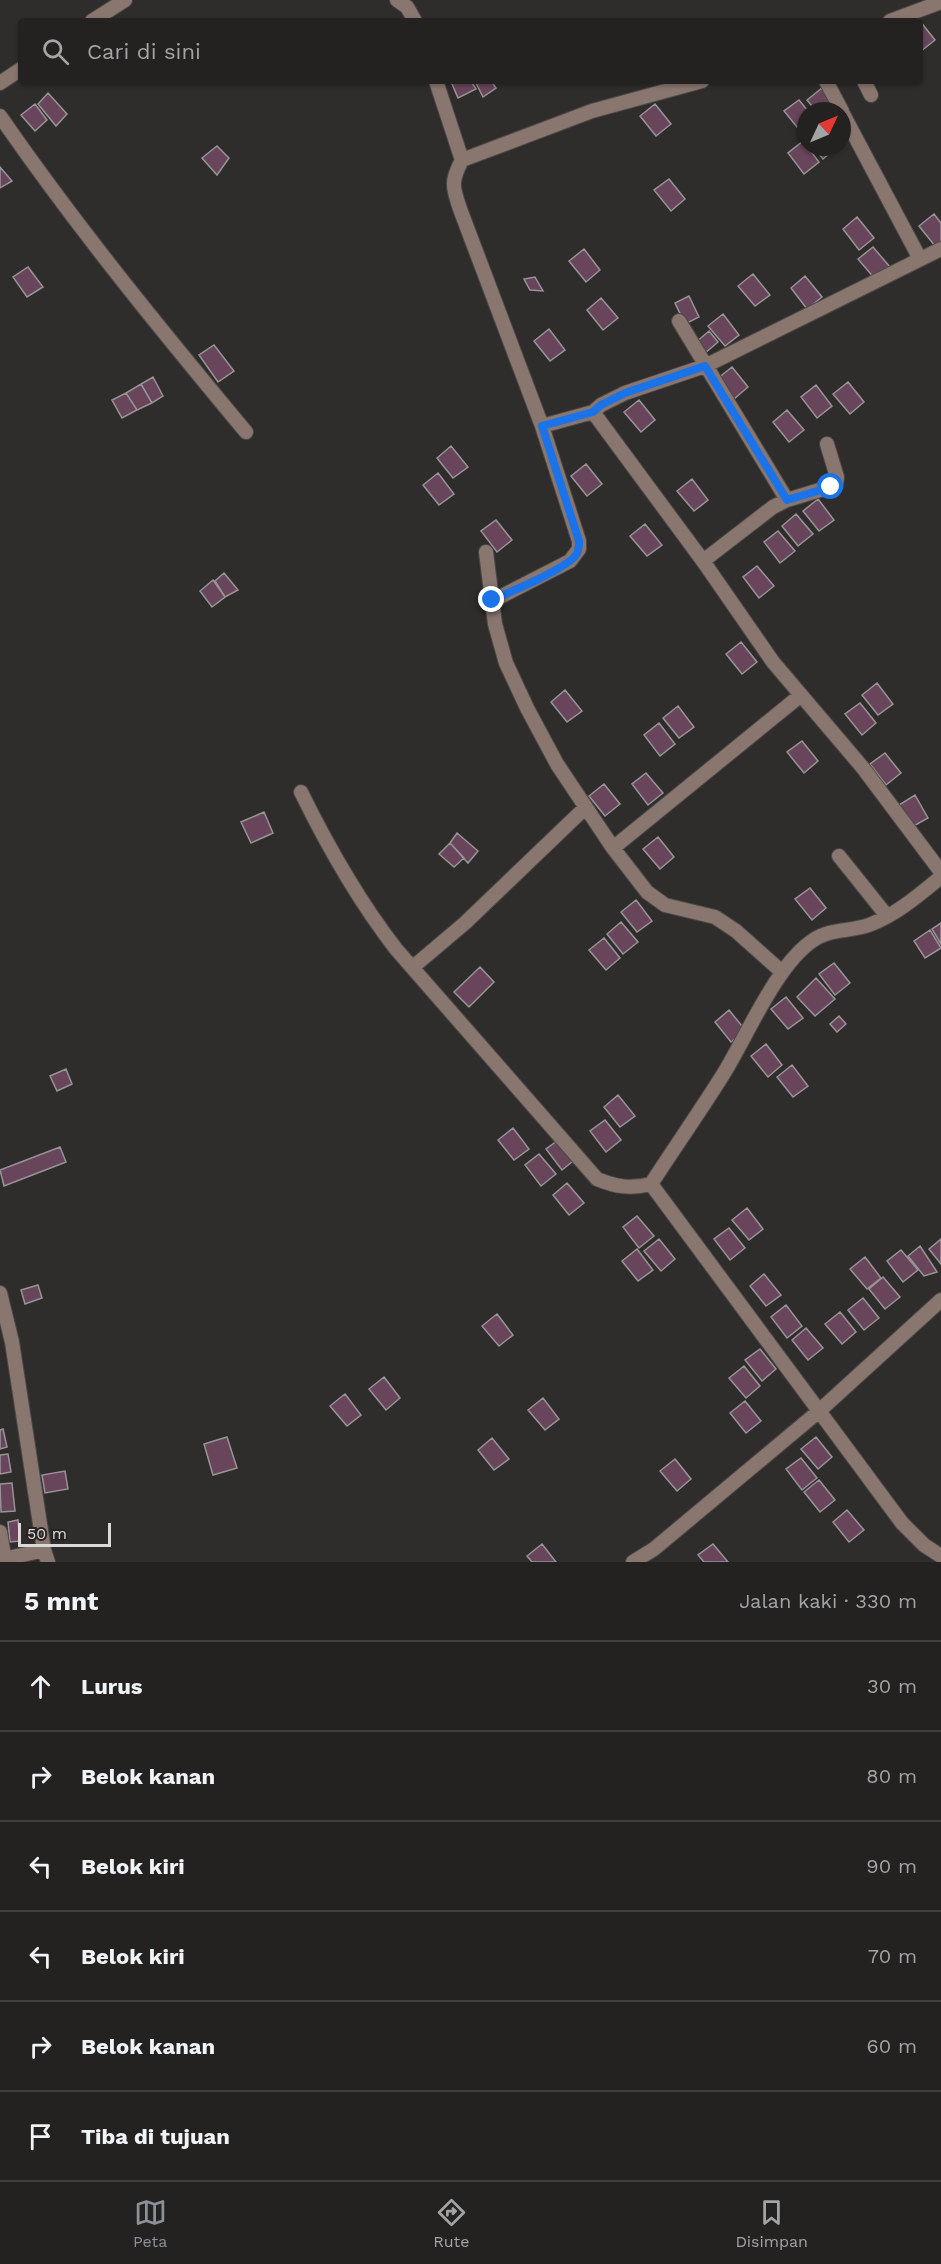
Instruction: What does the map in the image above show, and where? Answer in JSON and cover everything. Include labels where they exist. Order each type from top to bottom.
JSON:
[{"type":"street","points":[[97,18],[125,0]]},
{"type":"street","points":[[397,0],[407,7],[413,18]]},
{"type":"street","points":[[898,18],[941,2]]},
{"type":"street","points":[[0,83],[18,71]]},
{"type":"street","points":[[437,84],[462,160]]},
{"type":"street","points":[[492,600],[558,568],[575,556],[579,549],[579,541],[542,426],[453,189],[454,175],[462,160],[592,111],[691,84]]},
{"type":"street","points":[[828,84],[837,102]]},
{"type":"street","points":[[866,84],[871,95]]},
{"type":"street","points":[[0,116],[66,208],[246,432]]},
{"type":"street","points":[[851,128],[920,259]]},
{"type":"street","points":[[542,426],[593,412],[601,405],[625,393],[705,366],[941,249]]},
{"type":"street","points":[[679,321],[787,500]]},
{"type":"street","points":[[593,412],[703,561],[773,662],[863,768],[941,872]]},
{"type":"street","points":[[703,561],[750,524],[787,500],[836,485],[837,477],[827,444]]},
{"type":"street","points":[[486,552],[495,624],[506,663],[526,708],[557,764],[613,848],[647,892],[665,905],[715,917],[736,931],[782,972]]},
{"type":"street","points":[[613,848],[801,694]]},
{"type":"street","points":[[301,792],[327,843],[375,921],[396,949],[597,1179],[615,1186],[634,1187],[651,1184],[724,1073],[782,972],[801,950],[818,937],[833,930],[867,926],[887,916],[941,877]]},
{"type":"street","points":[[413,967],[465,923],[586,807]]},
{"type":"street","points":[[839,856],[887,916]]},
{"type":"street","points":[[651,1184],[902,1523],[924,1545],[941,1556]]},
{"type":"street","points":[[0,1293],[6,1344],[46,1556],[3,1560],[0,1532]]},
{"type":"street","points":[[633,1562],[654,1549],[818,1412],[941,1300]]},
{"type":"building","points":[[923,25],[935,40],[923,50]]},
{"type":"building","points":[[452,84],[473,84],[476,89],[458,98]]},
{"type":"building","points":[[476,84],[493,84],[496,88],[483,97]]},
{"type":"building","points":[[822,88],[833,102],[809,102],[807,100]]},
{"type":"building","points":[[48,93],[67,114],[56,126],[38,104]]},
{"type":"building","points":[[799,100],[801,102],[797,102],[797,127],[784,111]]},
{"type":"building","points":[[35,104],[47,120],[35,131],[21,115]]},
{"type":"building","points":[[655,104],[671,124],[656,136],[640,116]]},
{"type":"building","points":[[217,146],[229,158],[217,175],[202,158]]},
{"type":"building","points":[[797,146],[797,156],[814,156],[819,162],[804,174],[788,153]]},
{"type":"building","points":[[0,167],[12,181],[0,188]]},
{"type":"building","points":[[669,179],[685,199],[671,211],[654,190]]},
{"type":"building","points":[[934,214],[941,223],[941,241],[935,246],[919,226]]},
{"type":"building","points":[[857,217],[874,238],[859,250],[843,229]]},
{"type":"building","points":[[873,247],[890,267],[875,279],[858,259]]},
{"type":"building","points":[[584,249],[600,270],[586,282],[569,261]]},
{"type":"building","points":[[28,267],[43,287],[27,297],[13,277]]},
{"type":"building","points":[[753,274],[770,295],[755,306],[738,286]]},
{"type":"building","points":[[805,276],[822,297],[807,309],[791,288]]},
{"type":"building","points":[[535,277],[543,291],[530,290],[524,279]]},
{"type":"building","points":[[689,296],[699,317],[685,324],[675,303]]},
{"type":"building","points":[[601,298],[618,318],[603,330],[587,310]]},
{"type":"building","points":[[723,314],[739,335],[725,346],[708,326]]},
{"type":"building","points":[[549,329],[565,350],[550,361],[534,341]]},
{"type":"building","points":[[709,331],[718,342],[704,354],[695,343]]},
{"type":"building","points":[[214,345],[234,371],[218,382],[199,355]]},
{"type":"building","points":[[732,367],[748,387],[734,399],[717,379]]},
{"type":"building","points":[[153,377],[163,396],[152,403],[141,384]]},
{"type":"building","points":[[848,382],[864,402],[850,414],[833,394]]},
{"type":"building","points":[[141,384],[152,403],[137,410],[126,393]]},
{"type":"building","points":[[816,385],[832,406],[817,418],[801,397]]},
{"type":"building","points":[[126,393],[137,410],[122,418],[112,400]]},
{"type":"building","points":[[639,400],[655,420],[641,432],[624,412]]},
{"type":"building","points":[[787,410],[804,430],[789,442],[773,422]]},
{"type":"building","points":[[451,446],[468,467],[453,478],[437,458]]},
{"type":"building","points":[[586,464],[602,484],[587,496],[571,476]]},
{"type":"building","points":[[438,473],[454,494],[439,505],[423,485]]},
{"type":"building","points":[[692,479],[708,500],[694,511],[677,491]]},
{"type":"building","points":[[818,499],[834,520],[819,531],[803,511]]},
{"type":"building","points":[[796,514],[813,534],[798,546],[782,526]]},
{"type":"building","points":[[496,520],[512,540],[497,552],[481,531]]},
{"type":"building","points":[[645,524],[662,545],[647,556],[630,536]]},
{"type":"building","points":[[778,531],[795,551],[780,563],[764,542]]},
{"type":"building","points":[[757,566],[774,586],[759,598],[743,577]]},
{"type":"building","points":[[224,573],[238,590],[225,597],[215,581]]},
{"type":"building","points":[[213,580],[225,597],[212,607],[200,591]]},
{"type":"building","points":[[741,642],[757,662],[742,674],[726,654]]},
{"type":"building","points":[[877,683],[893,704],[878,715],[862,695]]},
{"type":"building","points":[[565,690],[582,711],[567,722],[551,702]]},
{"type":"building","points":[[860,703],[876,723],[862,735],[845,714]]},
{"type":"building","points":[[678,706],[694,727],[679,738],[663,718]]},
{"type":"building","points":[[659,723],[675,744],[660,756],[644,735]]},
{"type":"building","points":[[802,741],[818,761],[804,773],[787,752]]},
{"type":"building","points":[[885,753],[901,773],[886,785],[870,764]]},
{"type":"building","points":[[646,773],[663,793],[648,805],[632,784]]},
{"type":"building","points":[[604,784],[620,804],[605,816],[589,796]]},
{"type":"building","points":[[915,795],[928,818],[912,827],[899,805]]},
{"type":"building","points":[[264,812],[273,833],[251,843],[241,822]]},
{"type":"building","points":[[457,833],[478,851],[468,863],[450,843]]},
{"type":"building","points":[[658,837],[674,857],[660,869],[643,849]]},
{"type":"building","points":[[450,843],[464,858],[454,867],[439,854]]},
{"type":"building","points":[[810,888],[826,908],[812,920],[795,899]]},
{"type":"building","points":[[636,900],[652,921],[637,932],[621,912]]},
{"type":"building","points":[[621,922],[638,942],[623,954],[607,934]]},
{"type":"building","points":[[941,923],[941,944],[932,929]]},
{"type":"building","points":[[930,930],[941,948],[925,958],[914,941]]},
{"type":"building","points":[[604,938],[620,958],[606,970],[589,950]]},
{"type":"building","points":[[834,963],[850,983],[835,995],[819,974]]},
{"type":"building","points":[[480,967],[494,982],[469,1007],[454,992]]},
{"type":"building","points":[[816,978],[835,999],[815,1016],[797,997]]},
{"type":"building","points":[[786,997],[803,1018],[788,1029],[771,1009]]},
{"type":"building","points":[[729,1010],[746,1031],[731,1042],[715,1022]]},
{"type":"building","points":[[839,1016],[846,1024],[837,1032],[830,1024]]},
{"type":"building","points":[[766,1044],[782,1065],[768,1077],[751,1056]]},
{"type":"building","points":[[792,1065],[808,1086],[793,1097],[777,1077]]},
{"type":"building","points":[[66,1069],[72,1084],[57,1091],[50,1076]]},
{"type":"building","points":[[618,1095],[635,1116],[620,1127],[604,1107]]},
{"type":"building","points":[[605,1120],[621,1140],[606,1152],[590,1131]]},
{"type":"building","points":[[513,1128],[529,1149],[514,1160],[498,1140]]},
{"type":"building","points":[[561,1138],[577,1158],[562,1170],[546,1149]]},
{"type":"building","points":[[60,1147],[66,1162],[4,1186],[0,1170]]},
{"type":"building","points":[[539,1154],[556,1174],[541,1186],[525,1165]]},
{"type":"building","points":[[567,1183],[584,1203],[569,1215],[553,1195]]},
{"type":"building","points":[[747,1208],[763,1229],[749,1240],[732,1220]]},
{"type":"building","points":[[637,1216],[654,1236],[639,1248],[623,1227]]},
{"type":"building","points":[[729,1228],[745,1248],[730,1260],[714,1239]]},
{"type":"building","points":[[659,1239],[675,1259],[661,1271],[644,1251]]},
{"type":"building","points":[[941,1239],[941,1264],[929,1249]]},
{"type":"building","points":[[920,1246],[937,1272],[924,1276],[908,1256]]},
{"type":"building","points":[[637,1249],[653,1270],[638,1281],[622,1261]]},
{"type":"building","points":[[901,1250],[918,1270],[903,1282],[887,1261]]},
{"type":"building","points":[[865,1257],[881,1278],[867,1289],[850,1269]]},
{"type":"building","points":[[764,1274],[781,1295],[766,1306],[750,1286]]},
{"type":"building","points":[[883,1277],[900,1297],[885,1309],[869,1289]]},
{"type":"building","points":[[38,1285],[42,1298],[25,1304],[21,1290]]},
{"type":"building","points":[[863,1298],[879,1318],[864,1330],[848,1310]]},
{"type":"building","points":[[786,1305],[802,1326],[787,1338],[771,1317]]},
{"type":"building","points":[[840,1312],[856,1332],[842,1344],[825,1324]]},
{"type":"building","points":[[497,1314],[513,1335],[499,1346],[482,1326]]},
{"type":"building","points":[[806,1328],[823,1348],[808,1360],[792,1340]]},
{"type":"building","points":[[760,1349],[776,1369],[762,1381],[745,1360]]},
{"type":"building","points":[[744,1366],[760,1386],[746,1398],[729,1378]]},
{"type":"building","points":[[384,1377],[400,1398],[386,1410],[369,1389]]},
{"type":"building","points":[[345,1394],[361,1415],[347,1426],[330,1406]]},
{"type":"building","points":[[543,1398],[559,1419],[545,1430],[528,1410]]},
{"type":"building","points":[[745,1401],[761,1421],[746,1433],[730,1413]]},
{"type":"building","points":[[3,1429],[7,1447],[0,1449],[0,1430]]},
{"type":"building","points":[[227,1437],[237,1468],[213,1475],[204,1444]]},
{"type":"building","points":[[816,1437],[832,1457],[818,1469],[801,1449]]},
{"type":"building","points":[[492,1438],[509,1459],[494,1470],[478,1450]]},
{"type":"building","points":[[8,1454],[11,1472],[0,1474],[0,1455]]},
{"type":"building","points":[[801,1458],[817,1478],[802,1490],[786,1469]]},
{"type":"building","points":[[675,1459],[691,1479],[677,1491],[660,1471]]},
{"type":"building","points":[[65,1471],[68,1489],[45,1493],[42,1475]]},
{"type":"building","points":[[819,1480],[835,1500],[820,1512],[804,1492]]},
{"type":"building","points":[[12,1483],[15,1511],[1,1512],[0,1484]]},
{"type":"building","points":[[847,1510],[864,1530],[849,1542],[833,1522]]},
{"type":"building","points":[[18,1520],[20,1541],[10,1542],[8,1522]]},
{"type":"building","points":[[542,1544],[556,1562],[532,1562],[527,1556]]},
{"type":"building","points":[[713,1544],[728,1562],[704,1562],[698,1555]]},
{"type":"route","points":[[492,600],[570,561],[579,549],[579,541],[542,426],[593,412],[601,405],[625,393],[671,377],[705,366],[787,500],[831,487]]}]
